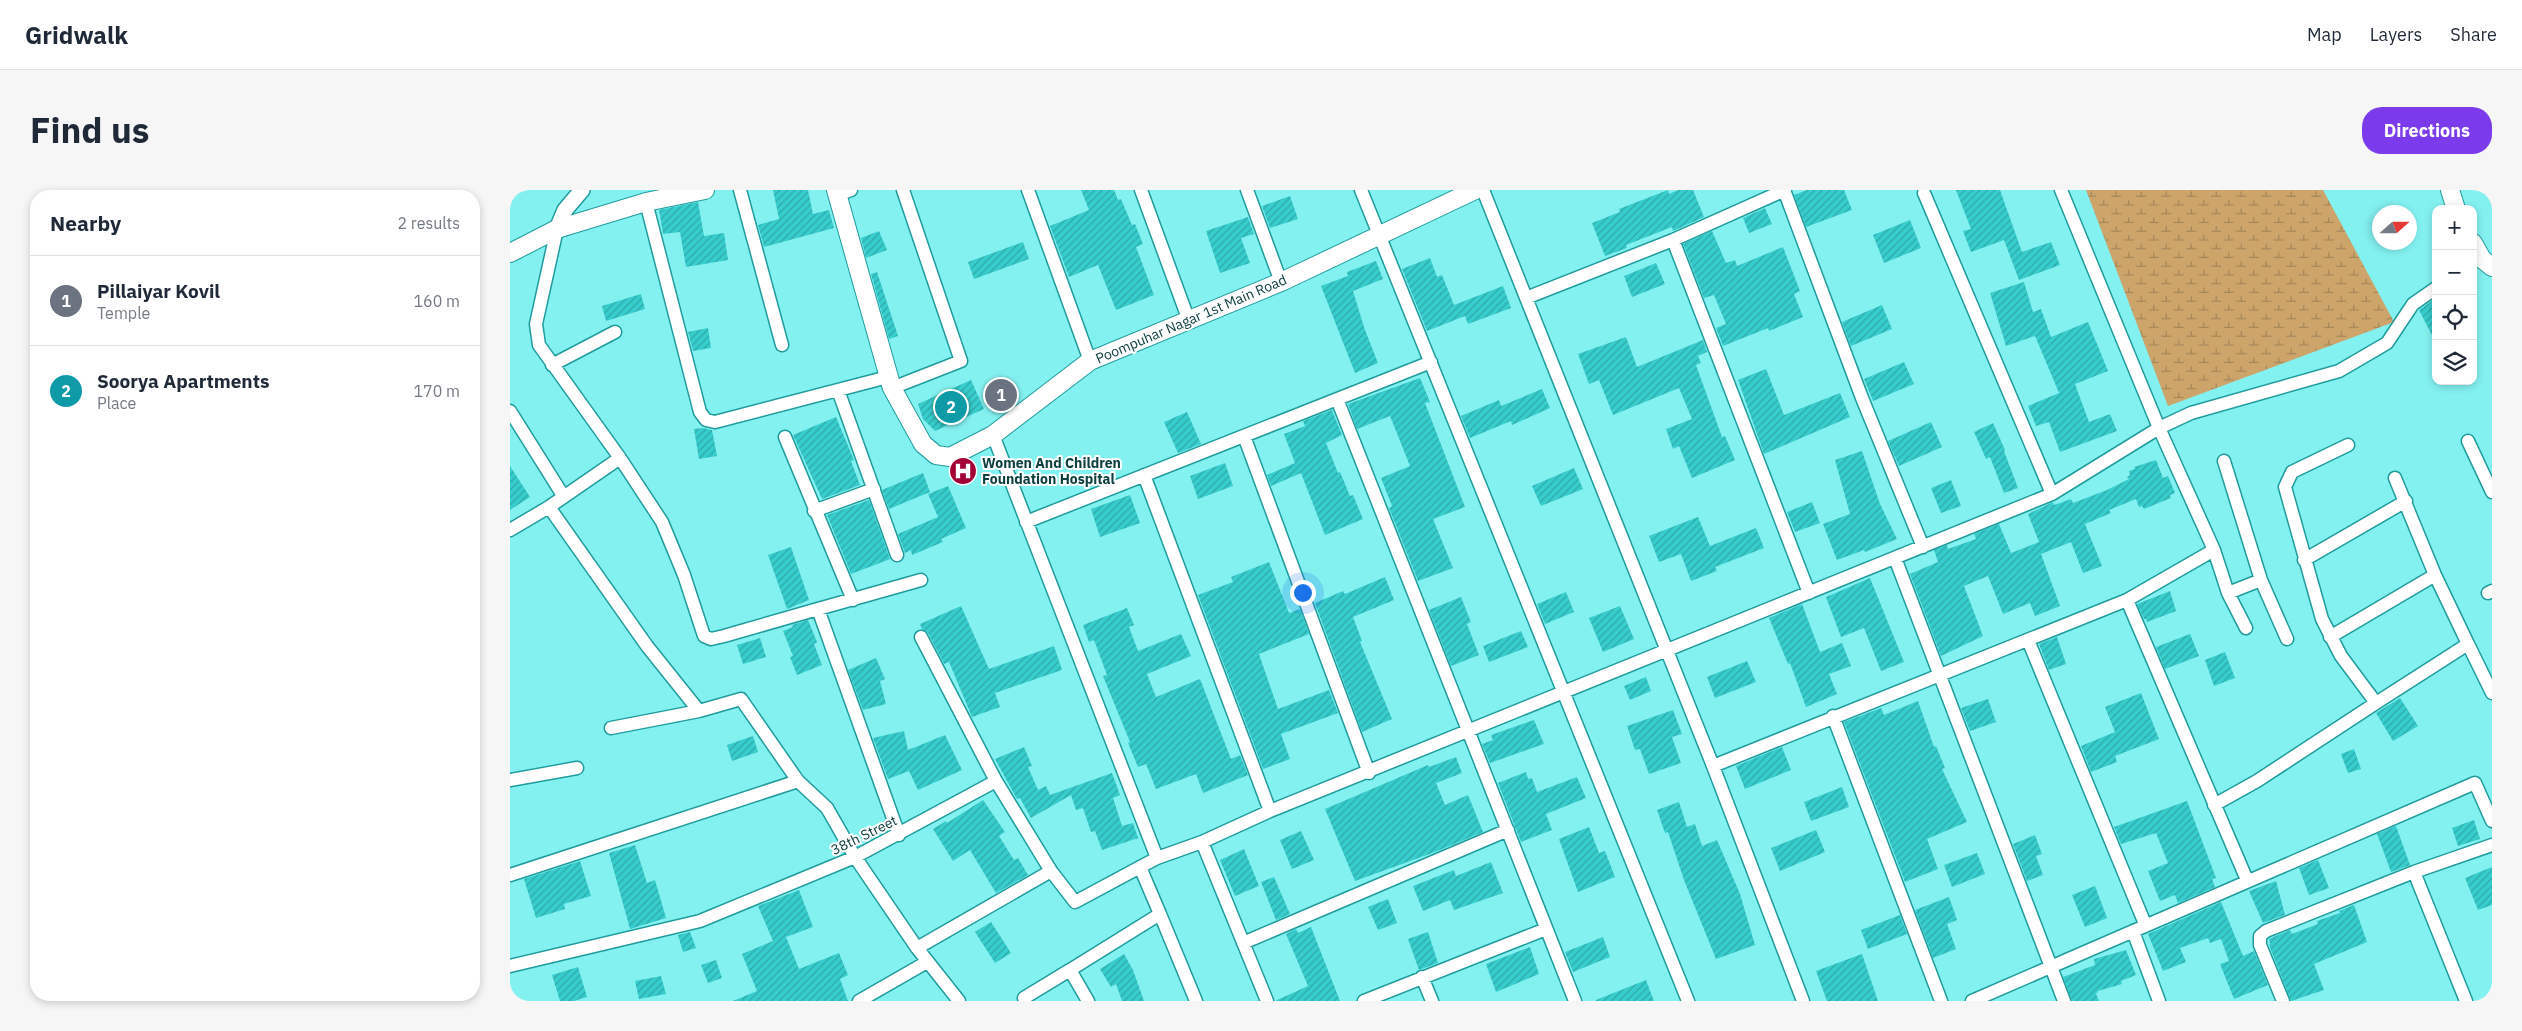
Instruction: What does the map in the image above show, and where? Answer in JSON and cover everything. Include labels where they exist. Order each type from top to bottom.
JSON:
[{"type":"main road","points":[[510,253],[557,228],[646,202],[704,190]]},
{"type":"main road","name":"Poompuhar Nagar 1st Main Road","points":[[842,192],[890,382],[923,444],[936,455],[950,457],[993,435],[1090,361],[1281,282],[1475,190]]},
{"type":"main road","points":[[2450,190],[2455,205]]},
{"type":"main road","points":[[2476,250],[2483,264]]},
{"type":"street","points":[[582,190],[565,210],[557,228],[536,324],[539,345],[620,458],[662,522],[684,576],[704,636],[710,639],[724,636],[921,580]]},
{"type":"street","points":[[740,190],[782,345]]},
{"type":"street","points":[[646,202],[700,412],[706,420],[715,422],[838,390],[890,382],[961,361],[903,190]]},
{"type":"street","points":[[1028,190],[1090,361]]},
{"type":"street","points":[[1140,190],[1189,321]]},
{"type":"street","points":[[1247,190],[1281,282]]},
{"type":"street","points":[[1361,190],[1688,1001]]},
{"type":"street","points":[[1482,190],[1713,766],[1803,1001]]},
{"type":"street","points":[[1526,298],[1673,240],[1784,190],[1859,389],[1923,547]]},
{"type":"street","points":[[2061,190],[2159,428],[2214,550],[2228,593],[2246,628]]},
{"type":"street","points":[[1924,193],[2052,494]]},
{"type":"street","points":[[1673,240],[1809,593]]},
{"type":"street","points":[[921,637],[996,781],[1051,871],[1075,902],[1157,858],[1202,842],[1270,811],[1369,773],[1469,730],[2052,494],[2159,428],[2191,413],[2339,371],[2387,343],[2413,304],[2432,291]]},
{"type":"street","points":[[552,365],[615,332]]},
{"type":"street","points":[[1026,522],[1431,362]]},
{"type":"street","points":[[838,390],[897,555]]},
{"type":"street","points":[[1337,399],[1575,1001]]},
{"type":"street","points":[[510,411],[564,497]]},
{"type":"street","points":[[993,435],[1157,858]]},
{"type":"street","points":[[1244,436],[1369,773]]},
{"type":"street","points":[[785,437],[814,511],[853,600]]},
{"type":"street","points":[[2468,441],[2492,492]]},
{"type":"street","points":[[2348,446],[2296,469],[2286,480],[2287,494],[2315,599],[2330,637],[2348,667],[2376,703]]},
{"type":"street","points":[[510,530],[549,507],[620,458]]},
{"type":"street","points":[[2224,461],[2261,580],[2287,639]]},
{"type":"street","points":[[1144,475],[1270,811]]},
{"type":"street","points":[[2395,478],[2435,575],[2492,693]]},
{"type":"street","points":[[814,511],[874,489]]},
{"type":"street","points":[[2304,560],[2406,501]]},
{"type":"street","points":[[549,507],[647,646],[699,711]]},
{"type":"street","points":[[1713,766],[1833,716],[2127,600],[2214,550]]},
{"type":"street","points":[[1895,558],[1938,676],[2064,1001]]},
{"type":"street","points":[[2330,637],[2435,575]]},
{"type":"street","points":[[2228,593],[2261,580]]},
{"type":"street","points":[[2127,600],[2247,880]]},
{"type":"street","points":[[818,609],[899,835]]},
{"type":"street","points":[[2028,640],[2145,924]]},
{"type":"street","points":[[2214,805],[2257,781],[2468,644]]},
{"type":"street","points":[[611,728],[699,711],[741,699],[798,781],[827,808],[855,857],[917,948],[959,1001]]},
{"type":"street","points":[[1833,716],[1941,1001]]},
{"type":"street","points":[[510,780],[577,768]]},
{"type":"street","points":[[510,874],[798,781]]},
{"type":"street","name":"38th Street","points":[[510,966],[700,921],[855,857],[899,835],[996,781]]},
{"type":"street","points":[[1972,1001],[2133,931],[2145,924],[2475,783],[2492,821]]},
{"type":"street","points":[[1243,943],[1508,830]]},
{"type":"street","points":[[1202,842],[1267,1001]]},
{"type":"street","points":[[2283,1001],[2260,945],[2260,936],[2266,931],[2414,872],[2492,844]]},
{"type":"street","points":[[1140,867],[1196,1001]]},
{"type":"street","points":[[917,948],[1051,871]]},
{"type":"street","points":[[2414,872],[2466,1001]]},
{"type":"street","points":[[1024,998],[1160,914]]},
{"type":"street","points":[[1364,1001],[1546,928]]},
{"type":"street","points":[[2133,931],[2159,1001]]},
{"type":"street","points":[[859,1001],[927,962]]},
{"type":"street","points":[[1070,970],[1088,1001]]},
{"type":"street","points":[[1422,977],[1432,1001]]},
{"type":"green space","points":[[2086,190],[2323,190],[2394,322],[2168,406]]},
{"type":"building","points":[[773,190],[808,190],[813,214],[829,210],[834,228],[764,247],[758,225],[779,219]]},
{"type":"building","points":[[1081,190],[1114,190],[1118,200],[1121,199],[1132,225],[1135,224],[1143,244],[1136,247],[1154,295],[1116,310],[1098,265],[1069,277],[1050,226],[1089,210]]},
{"type":"building","points":[[1668,190],[1669,194],[1678,190],[1693,190],[1704,217],[1673,231],[1672,227],[1626,245],[1627,248],[1605,256],[1592,223],[1620,212],[1619,209]]},
{"type":"building","points":[[1807,190],[1844,190],[1852,210],[1806,227],[1794,195]]},
{"type":"building","points":[[1956,190],[2000,190],[2022,252],[2051,242],[2060,265],[2019,280],[2004,240],[1971,252],[1963,231],[1971,229]]},
{"type":"building","points":[[1290,196],[1298,219],[1270,228],[1262,206]]},
{"type":"building","points":[[698,202],[704,236],[724,233],[728,260],[686,267],[680,232],[663,234],[659,210]]},
{"type":"building","points":[[1765,208],[1772,224],[1749,233],[1743,218]]},
{"type":"building","points":[[1248,217],[1254,234],[1241,238],[1250,263],[1220,273],[1206,231]]},
{"type":"building","points":[[1910,220],[1921,248],[1884,263],[1873,235]]},
{"type":"building","points":[[879,231],[887,250],[866,258],[861,238]]},
{"type":"building","points":[[1712,231],[1726,263],[1735,260],[1737,266],[1783,247],[1800,291],[1794,294],[1803,317],[1769,331],[1768,328],[1723,346],[1716,328],[1726,324],[1714,295],[1704,298],[1683,244]]},
{"type":"building","points":[[1023,242],[1029,259],[974,279],[968,262]]},
{"type":"building","points":[[1430,258],[1437,277],[1442,275],[1454,305],[1503,286],[1511,308],[1468,324],[1465,316],[1427,331],[1402,269]]},
{"type":"building","points":[[1376,261],[1383,279],[1353,291],[1378,363],[1355,373],[1321,286],[1348,276],[1347,272]]},
{"type":"building","points":[[1656,263],[1665,284],[1632,297],[1624,276]]},
{"type":"building","points":[[877,272],[898,336],[889,339],[871,274]]},
{"type":"building","points":[[2024,282],[2033,312],[2041,309],[2051,337],[2088,322],[2108,371],[2075,384],[2089,422],[2110,414],[2117,431],[2060,452],[2049,422],[2036,426],[2028,406],[2059,393],[2035,336],[2006,346],[1990,293]]},
{"type":"building","points":[[641,294],[645,309],[606,321],[602,306]]},
{"type":"building","points":[[2432,301],[2432,335],[2419,310]]},
{"type":"building","points":[[1882,305],[1892,329],[1851,346],[1842,322]]},
{"type":"building","points":[[708,328],[711,348],[693,351],[688,332]]},
{"type":"building","points":[[1626,337],[1637,367],[1703,340],[1707,352],[1698,356],[1701,363],[1696,365],[1722,437],[1725,436],[1735,460],[1692,478],[1679,446],[1673,449],[1666,429],[1692,419],[1679,388],[1613,415],[1599,380],[1589,384],[1578,354]]},
{"type":"building","points":[[1904,362],[1914,384],[1873,401],[1864,379]]},
{"type":"building","points":[[1766,369],[1784,415],[1840,393],[1850,417],[1764,454],[1738,380]]},
{"type":"building","points":[[1420,378],[1430,402],[1425,403],[1465,507],[1433,519],[1453,568],[1418,581],[1389,508],[1392,506],[1381,478],[1410,466],[1390,416],[1357,429],[1348,404]]},
{"type":"building","points":[[971,380],[984,409],[935,431],[923,419],[918,404]]},
{"type":"building","points":[[1542,389],[1550,408],[1512,425],[1511,421],[1470,438],[1461,416],[1499,400],[1501,406]]},
{"type":"building","points":[[1332,410],[1342,435],[1326,443],[1338,473],[1340,472],[1350,496],[1353,495],[1363,519],[1325,535],[1301,473],[1271,486],[1267,475],[1295,463],[1284,434],[1305,426],[1303,421]]},
{"type":"building","points":[[1187,412],[1201,444],[1178,453],[1164,422]]},
{"type":"building","points":[[836,417],[854,460],[851,461],[860,485],[822,499],[793,435]]},
{"type":"building","points":[[1931,422],[1942,447],[1899,466],[1888,441]]},
{"type":"building","points":[[1993,423],[2005,450],[2018,488],[2004,493],[1990,457],[1986,459],[1974,432]]},
{"type":"building","points":[[694,429],[712,430],[717,456],[699,459]]},
{"type":"building","points":[[1862,451],[1880,504],[1897,539],[1865,552],[1864,550],[1837,560],[1823,524],[1850,514],[1835,460]]},
{"type":"building","points":[[2156,460],[2163,478],[2168,476],[2175,493],[2170,495],[2171,498],[2144,509],[2142,506],[2139,507],[2136,499],[2109,510],[2111,513],[2085,524],[2102,566],[2083,573],[2071,542],[2041,554],[2060,606],[2035,616],[2030,603],[2003,614],[1988,576],[1964,586],[1983,636],[1941,656],[1910,574],[1938,562],[1934,550],[1947,545],[1948,549],[1976,539],[1974,534],[1999,524],[2011,553],[2039,542],[2028,514],[2053,502],[2054,505],[2071,499],[2073,503],[2107,490],[2129,479],[2127,477],[2130,475],[2129,471],[2135,469],[2134,467]]},
{"type":"building","points":[[1225,463],[1233,486],[1198,499],[1190,476]]},
{"type":"building","points":[[510,466],[530,497],[510,510]]},
{"type":"building","points":[[1574,468],[1583,489],[1541,506],[1532,486]]},
{"type":"building","points":[[923,473],[930,492],[889,509],[882,490]]},
{"type":"building","points":[[1951,480],[1961,506],[1941,513],[1931,488]]},
{"type":"building","points":[[948,486],[966,528],[941,539],[943,542],[912,555],[911,550],[905,553],[898,534],[938,517],[928,494]]},
{"type":"building","points":[[1130,495],[1140,523],[1100,537],[1091,509]]},
{"type":"building","points":[[869,500],[890,559],[851,574],[827,515]]},
{"type":"building","points":[[1812,502],[1820,523],[1795,532],[1787,512]]},
{"type":"building","points":[[1698,517],[1710,546],[1756,528],[1764,548],[1715,567],[1717,571],[1691,581],[1681,554],[1659,562],[1649,536]]},
{"type":"building","points":[[791,547],[809,600],[787,609],[768,555]]},
{"type":"building","points":[[1269,562],[1289,613],[1300,609],[1309,634],[1259,654],[1278,709],[1329,690],[1338,713],[1281,734],[1290,759],[1263,769],[1198,595],[1233,582],[1231,577]]},
{"type":"building","points":[[1385,577],[1394,600],[1353,617],[1362,641],[1360,642],[1392,719],[1362,732],[1315,603],[1343,591],[1345,594]]},
{"type":"building","points":[[1870,578],[1904,662],[1881,671],[1864,628],[1841,637],[1826,597]]},
{"type":"building","points":[[2170,591],[2176,611],[2147,622],[2137,604]]},
{"type":"building","points":[[1566,592],[1574,612],[1545,624],[1537,604]]},
{"type":"building","points":[[1461,597],[1471,622],[1467,624],[1479,655],[1451,666],[1429,610]]},
{"type":"building","points":[[1802,604],[1820,652],[1842,643],[1851,666],[1829,674],[1837,694],[1806,707],[1790,663],[1788,664],[1769,618]]},
{"type":"building","points":[[961,606],[989,669],[1054,646],[1062,670],[995,693],[1000,707],[972,717],[949,662],[944,664],[928,633],[922,629],[920,624]]},
{"type":"building","points":[[1620,606],[1634,639],[1603,652],[1589,618]]},
{"type":"building","points":[[1127,608],[1134,625],[1129,627],[1138,651],[1181,634],[1191,656],[1147,674],[1156,697],[1200,679],[1231,759],[1240,755],[1248,775],[1203,793],[1196,774],[1156,789],[1146,764],[1138,767],[1128,743],[1130,742],[1103,676],[1107,675],[1094,640],[1089,642],[1083,625]]},
{"type":"building","points":[[808,620],[817,642],[814,644],[822,665],[797,675],[790,657],[793,656],[783,631],[793,627],[792,625]]},
{"type":"building","points":[[1521,631],[1528,647],[1489,662],[1483,646]]},
{"type":"building","points":[[2190,634],[2199,656],[2165,669],[2156,647]]},
{"type":"building","points":[[2057,637],[2066,664],[2049,670],[2039,644]]},
{"type":"building","points":[[760,638],[766,657],[743,664],[737,645]]},
{"type":"building","points":[[2225,652],[2235,678],[2214,686],[2205,660]]},
{"type":"building","points":[[876,658],[885,679],[880,681],[886,704],[863,710],[848,670]]},
{"type":"building","points":[[1747,661],[1756,682],[1715,698],[1707,677]]},
{"type":"building","points":[[1646,677],[1651,691],[1630,700],[1624,686]]},
{"type":"building","points":[[2141,693],[2159,739],[2115,756],[2117,762],[2091,772],[2081,746],[2115,732],[2105,707]]},
{"type":"building","points":[[2400,698],[2418,726],[2393,741],[2376,713]]},
{"type":"building","points":[[1988,699],[1996,722],[1970,731],[1961,708]]},
{"type":"building","points":[[1918,701],[1934,747],[1936,746],[1945,768],[1942,769],[1967,822],[1927,839],[1938,869],[1905,882],[1844,722],[1881,708],[1884,715]]},
{"type":"building","points":[[1673,710],[1682,734],[1672,737],[1681,763],[1649,774],[1640,749],[1635,750],[1627,726]]},
{"type":"building","points":[[1534,720],[1544,744],[1490,763],[1482,744],[1493,740],[1491,735]]},
{"type":"building","points":[[904,731],[908,750],[945,735],[962,770],[918,790],[909,771],[888,779],[873,738]]},
{"type":"building","points":[[753,736],[758,752],[732,761],[727,745]]},
{"type":"building","points":[[1024,747],[1032,766],[1028,767],[1038,790],[1046,786],[1050,795],[1112,773],[1120,795],[1113,798],[1122,826],[1133,823],[1138,838],[1102,850],[1095,831],[1091,832],[1083,808],[1076,810],[1071,795],[1031,818],[1020,798],[1017,799],[995,759]]},
{"type":"building","points":[[1782,747],[1791,770],[1745,789],[1736,766]]},
{"type":"building","points":[[2354,749],[2361,769],[2348,773],[2341,754]]},
{"type":"building","points":[[1456,757],[1462,773],[1436,783],[1445,805],[1468,795],[1483,832],[1435,852],[1355,881],[1325,809],[1428,765],[1429,767]]},
{"type":"building","points":[[1526,772],[1528,779],[1532,778],[1537,792],[1577,777],[1586,798],[1546,814],[1552,830],[1521,842],[1498,783]]},
{"type":"building","points":[[1842,787],[1849,807],[1811,821],[1804,802]]},
{"type":"building","points":[[983,800],[1005,832],[999,836],[1014,860],[1018,858],[1028,875],[996,893],[970,850],[953,861],[933,829],[946,821],[947,823]]},
{"type":"building","points":[[2187,801],[2216,878],[2212,879],[2215,887],[2178,903],[2175,895],[2160,901],[2148,871],[2168,863],[2156,833],[2121,844],[2114,827]]},
{"type":"building","points":[[1679,802],[1687,827],[1695,824],[1702,846],[1717,840],[1740,894],[1755,945],[1716,959],[1684,880],[1668,832],[1665,833],[1657,810]]},
{"type":"building","points":[[2474,820],[2480,839],[2458,846],[2452,828]]},
{"type":"building","points":[[2396,826],[2410,865],[2391,872],[2377,834]]},
{"type":"building","points":[[1589,827],[1599,853],[1605,851],[1615,877],[1578,892],[1559,839]]},
{"type":"building","points":[[1816,830],[1825,852],[1780,871],[1771,848]]},
{"type":"building","points":[[1301,831],[1314,860],[1292,869],[1280,840]]},
{"type":"building","points":[[2035,835],[2042,854],[2036,856],[2043,875],[2027,881],[2013,844]]},
{"type":"building","points":[[635,845],[647,883],[655,880],[666,918],[630,929],[609,853]]},
{"type":"building","points":[[1244,849],[1259,886],[1235,896],[1220,860]]},
{"type":"building","points":[[1977,853],[1985,874],[1952,887],[1944,865]]},
{"type":"building","points":[[2318,860],[2329,888],[2309,895],[2299,868]]},
{"type":"building","points":[[580,861],[591,896],[564,904],[565,909],[536,918],[524,879]]},
{"type":"building","points":[[1491,862],[1503,893],[1454,910],[1450,900],[1423,911],[1413,886],[1454,870],[1456,876]]},
{"type":"building","points":[[2492,867],[2492,905],[2478,910],[2465,878]]},
{"type":"building","points":[[1274,877],[1290,914],[1276,920],[1261,882]]},
{"type":"building","points":[[2276,881],[2285,915],[2263,923],[2249,891]]},
{"type":"building","points":[[2095,886],[2107,918],[2085,927],[2072,895]]},
{"type":"building","points":[[799,890],[813,927],[786,937],[799,969],[839,953],[848,975],[840,979],[848,1001],[733,1001],[757,991],[742,954],[773,941],[758,906]]},
{"type":"building","points":[[1949,897],[1957,920],[1947,924],[1956,949],[1933,958],[1915,910]]},
{"type":"building","points":[[1388,899],[1397,923],[1378,930],[1368,907]]},
{"type":"building","points":[[2221,902],[2243,956],[2254,951],[2268,985],[2234,999],[2220,964],[2229,961],[2221,939],[2210,943],[2208,938],[2180,948],[2186,962],[2163,971],[2148,934]]},
{"type":"building","points":[[2354,905],[2367,942],[2314,964],[2324,990],[2291,1001],[2269,945],[2269,939],[2290,930],[2292,934],[2318,924],[2317,921],[2340,913],[2339,911]]},
{"type":"building","points":[[1900,915],[1907,934],[1868,949],[1861,930]]},
{"type":"building","points":[[991,922],[1011,953],[995,963],[975,932]]},
{"type":"building","points":[[1311,927],[1340,1001],[1275,1001],[1308,986],[1286,934],[1296,929],[1298,933]]},
{"type":"building","points":[[690,932],[696,948],[683,952],[678,935]]},
{"type":"building","points":[[1428,932],[1438,963],[1419,970],[1408,939]]},
{"type":"building","points":[[1603,937],[1610,957],[1573,972],[1565,952]]},
{"type":"building","points":[[1530,947],[1539,974],[1496,992],[1486,964]]},
{"type":"building","points":[[2126,950],[2136,975],[2121,981],[2122,984],[2098,991],[2096,994],[2099,1001],[2072,1001],[2063,977],[2095,965],[2094,959]]},
{"type":"building","points":[[1124,954],[1133,970],[1144,1001],[1122,1001],[1116,984],[1111,987],[1100,969]]},
{"type":"building","points":[[1862,954],[1878,1001],[1827,1001],[1816,971]]},
{"type":"building","points":[[716,960],[722,978],[708,983],[701,965]]},
{"type":"building","points":[[578,967],[587,997],[574,1001],[560,1001],[552,975]]},
{"type":"building","points":[[661,976],[666,994],[639,999],[635,981]]},
{"type":"building","points":[[1646,980],[1654,1001],[1596,1001],[1596,1000]]},
{"type":"place","name":"Pillaiyar Kovil","points":[[1001,395]]},
{"type":"place","name":"Soorya Apartments","points":[[951,407]]},
{"type":"place","name":"Women And Children Foundation Hospital","points":[[963,471]]}]
